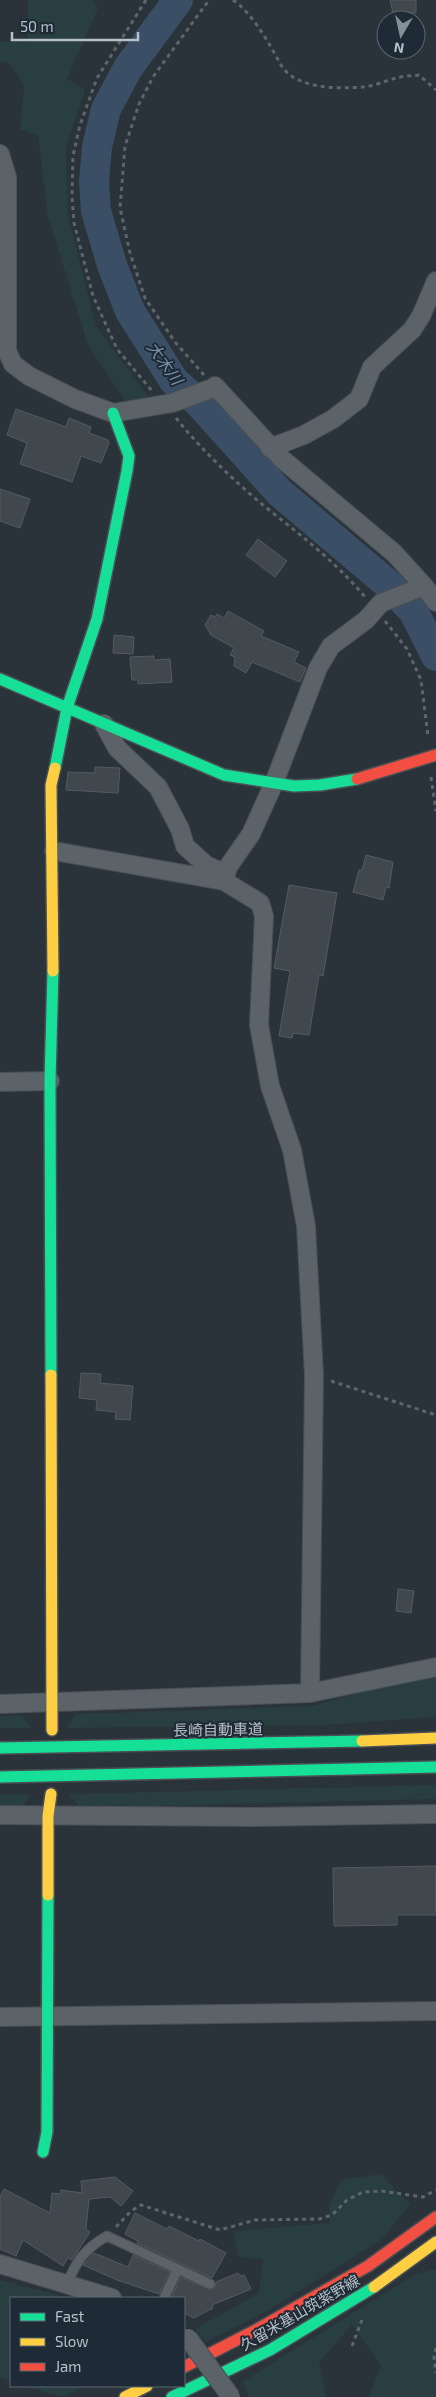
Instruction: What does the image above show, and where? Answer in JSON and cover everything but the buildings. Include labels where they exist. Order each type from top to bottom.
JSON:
[{"type":"main road","points":[[52,1730],[50,1082],[54,851],[51,786],[67,708],[97,619],[127,472],[129,456],[113,413]]},
{"type":"main road","points":[[0,679],[224,775],[305,786],[359,778],[435,755]]},
{"type":"main road","name":"長崎自動車道","points":[[0,1748],[300,1743],[436,1738]]},
{"type":"main road","points":[[0,1777],[436,1768]]},
{"type":"main road","points":[[43,2152],[47,2132],[48,1816],[51,1794]]},
{"type":"main road","name":"久留米基山筑紫野線","points":[[185,2366],[256,2330],[368,2266],[436,2217]]},
{"type":"main road","name":"久留米基山筑紫野線","points":[[172,2397],[270,2350],[382,2282],[436,2242]]},
{"type":"main road","points":[[125,2397],[145,2387]]},
{"type":"street","points":[[0,154],[7,177],[6,363],[75,399],[113,413],[172,403],[212,388],[238,409],[270,448],[380,540],[436,602]]},
{"type":"street","points":[[270,448],[304,435],[333,418],[359,399],[372,367],[412,330],[421,316],[436,281]]},
{"type":"street","points":[[225,878],[228,867],[251,834],[274,783],[318,668],[331,646],[366,620],[381,603],[422,587]]},
{"type":"street","points":[[104,724],[117,748],[158,787],[180,829],[185,846],[206,865],[260,903],[264,916],[259,1025],[270,1086],[292,1150],[306,1226],[314,1375],[310,1693]]},
{"type":"street","points":[[54,851],[225,878]]},
{"type":"street","points":[[0,1082],[50,1082]]},
{"type":"street","points":[[0,1704],[52,1704],[310,1693],[436,1667]]},
{"type":"street","points":[[0,1815],[254,1817],[436,1814]]},
{"type":"street","points":[[0,2017],[436,2010]]},
{"type":"street","points":[[0,2264],[66,2286],[108,2297]]},
{"type":"street","points":[[186,2336],[231,2397]]},
{"type":"lane","points":[[66,2286],[73,2270],[90,2246],[107,2236],[210,2284]]},
{"type":"lane","points":[[164,2297],[178,2269]]},
{"type":"path","points":[[209,0],[154,77],[139,104],[125,146],[120,208],[130,253],[145,298],[175,342],[212,388]]},
{"type":"path","points":[[233,0],[241,6],[264,35],[285,71],[296,80],[322,86],[364,87],[399,77],[419,75],[436,90]]},
{"type":"path","points":[[314,1375],[436,1415]]},
{"type":"path","points":[[107,2236],[131,2211],[141,2206],[220,2230],[255,2220],[319,2219],[332,2215],[347,2200],[363,2192],[380,2191],[423,2197],[436,2190]]},
{"type":"path","points":[[436,2348],[434,2358],[436,2373]]},
{"type":"green space","points":[[28,0],[92,0],[98,8],[67,79],[85,89],[66,147],[68,216],[96,326],[148,396],[128,405],[88,345],[48,217],[38,135],[20,129],[24,85],[10,64],[0,61],[0,42],[28,42]]},
{"type":"green space","points":[[436,1673],[436,1717],[327,1725],[66,1728],[77,1714],[311,1706]]},
{"type":"green space","points":[[0,1716],[22,1716],[32,1728],[0,1728]]},
{"type":"green space","points":[[436,1785],[436,1799],[80,1808],[69,1794]]},
{"type":"green space","points":[[0,1794],[31,1795],[20,1809],[0,1809]]},
{"type":"green space","points":[[381,2174],[410,2204],[381,2240],[269,2310],[206,2342],[195,2329],[259,2293],[263,2259],[239,2257],[233,2231],[330,2223],[329,2205],[341,2180]]},
{"type":"green space","points":[[436,2269],[436,2397],[369,2397],[381,2365],[352,2325],[319,2362],[326,2397],[249,2397],[242,2382],[414,2275]]},
{"type":"green space","points":[[0,2280],[65,2297],[10,2297],[10,2381],[0,2377]]},
{"type":"green space","points":[[28,2387],[84,2387],[63,2397]]},
{"type":"waterway","name":"大木川","points":[[178,0],[128,68],[106,109],[97,147],[94,181],[96,211],[112,265],[130,311],[174,381],[200,404],[279,492],[389,585],[414,612],[436,656]]},
{"type":"traffic: fast","points":[[55,768],[67,708],[97,619],[127,471],[129,456],[113,413]]},
{"type":"traffic: fast","points":[[0,679],[224,775],[294,786],[320,785],[357,779]]},
{"type":"traffic: fast","points":[[51,1375],[50,1081],[53,971]]},
{"type":"traffic: fast","points":[[0,1748],[362,1741]]},
{"type":"traffic: fast","points":[[0,1777],[436,1767]]},
{"type":"traffic: fast","points":[[43,2152],[47,2132],[48,1895]]},
{"type":"traffic: fast","points":[[172,2397],[270,2350],[374,2287]]},
{"type":"traffic: slow","points":[[53,971],[51,785],[55,768]]},
{"type":"traffic: slow","points":[[51,1375],[52,1730]]},
{"type":"traffic: slow","points":[[362,1741],[436,1738]]},
{"type":"traffic: slow","points":[[48,1895],[48,1816],[51,1794]]},
{"type":"traffic: slow","points":[[374,2287],[436,2242]]},
{"type":"traffic: slow","points":[[125,2397],[145,2387]]},
{"type":"traffic: jam","points":[[357,779],[436,755]]},
{"type":"traffic: jam","points":[[185,2366],[256,2330],[368,2266],[436,2217]]}]
